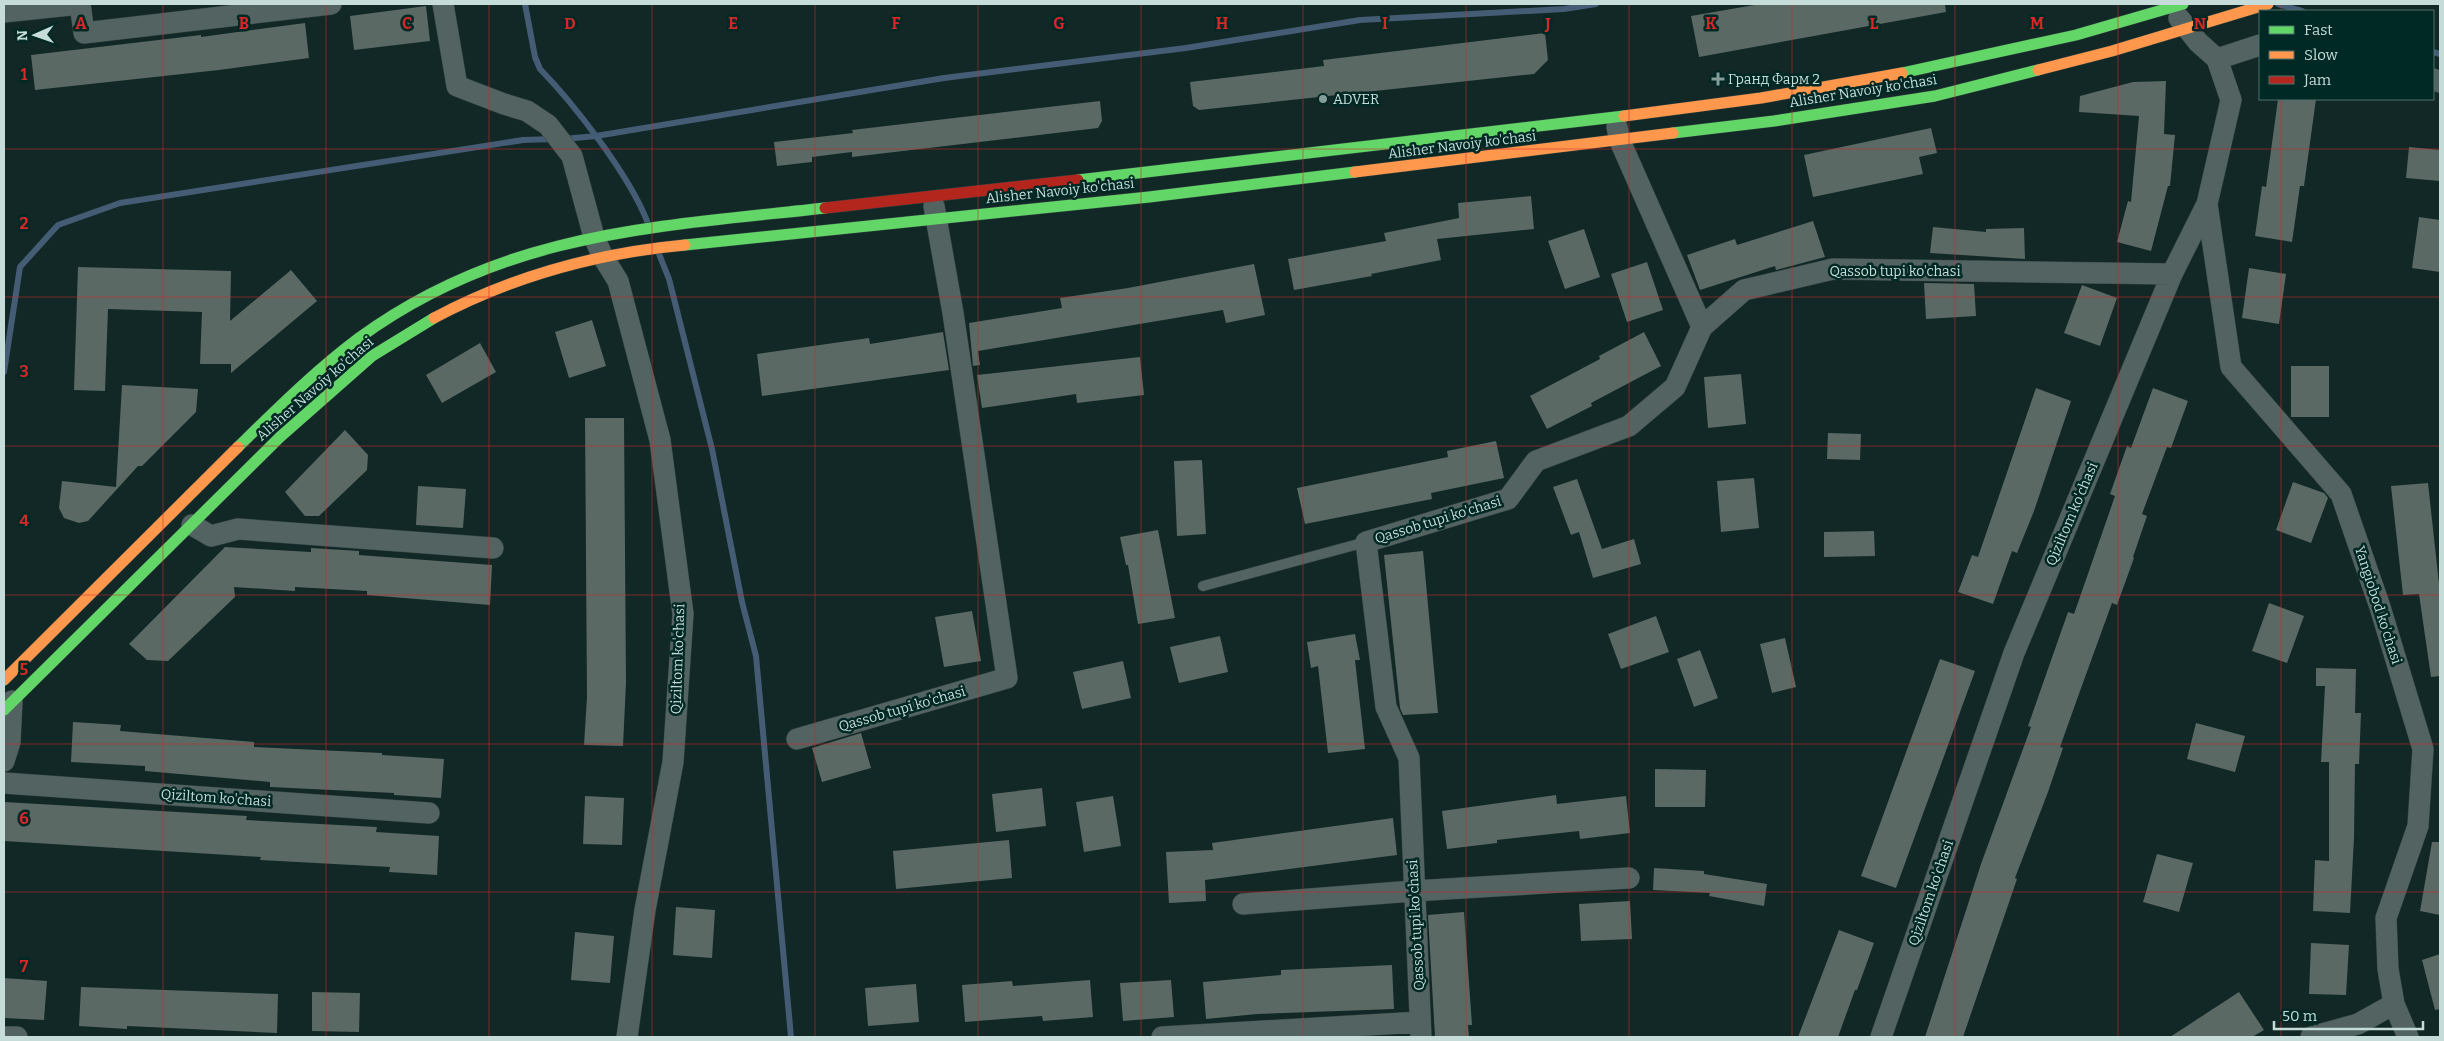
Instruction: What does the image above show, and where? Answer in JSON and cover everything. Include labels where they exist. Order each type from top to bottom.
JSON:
[{"type":"main road","name":"Alisher Navoiy ko'chasi","points":[[8,706],[280,437],[380,351],[418,327],[466,301],[524,278],[602,257],[670,246],[936,219],[1620,141],[1774,121],[1935,96],[2112,51],[2187,30],[2264,5]]},
{"type":"main road","name":"Alisher Navoiy ko'chasi","points":[[4,680],[284,401],[345,346],[439,288],[502,262],[548,247],[594,237],[663,226],[1439,139],[1764,99],[1888,78],[2065,38],[2177,6]]},
{"type":"main road","points":[[1439,139],[1442,162]]},
{"type":"street","points":[[4,12],[80,4],[84,33],[331,4]]},
{"type":"street","name":"Qiziltom ko'chasi","points":[[444,4],[457,86],[504,104],[527,110],[548,125],[572,156],[594,237],[602,257],[618,281],[660,440],[683,614],[673,762],[646,910],[627,1037]]},
{"type":"street","name":"Qiziltom ko'chasi","points":[[1881,1037],[2014,653],[2172,274],[2207,204],[2231,100],[2217,59],[2187,30],[2177,6]]},
{"type":"street","points":[[2217,59],[2259,45]]},
{"type":"street","points":[[1614,118],[1620,141],[1702,327]]},
{"type":"street","points":[[932,197],[936,219]]},
{"type":"street","name":"Yangiobod ko'chasi","points":[[2207,204],[2231,367],[2341,494],[2380,607],[2423,748],[2418,826],[2386,918],[2388,969],[2394,1004],[2408,1037]]},
{"type":"street","name":"Qassob tupi ko'chasi","points":[[797,739],[1008,678],[953,313],[936,219]]},
{"type":"street","name":"Qassob tupi ko'chasi","points":[[1162,1037],[1421,1030],[1413,891],[1409,758],[1386,706],[1366,542],[1508,499],[1536,461],[1629,426],[1675,387],[1702,327],[1744,290],[1833,269],[2172,274]]},
{"type":"street","points":[[192,525],[211,536],[238,529],[493,548]]},
{"type":"street","points":[[4,761],[10,742],[8,706]]},
{"type":"street","name":"Qiziltom ko'chasi","points":[[4,783],[429,813]]},
{"type":"street","points":[[1243,904],[1413,891],[1629,878]]},
{"type":"street","points":[[2311,1037],[2358,1024],[2394,1004]]},
{"type":"street","points":[[4,1037],[17,1037]]},
{"type":"lane","points":[[1203,586],[1366,542]]},
{"type":"building","points":[[1760,4],[1945,4],[1946,12],[1699,57],[1691,16]]},
{"type":"building","points":[[426,6],[430,41],[354,50],[350,16]]},
{"type":"building","points":[[305,23],[309,58],[35,90],[31,55],[201,35],[201,37]]},
{"type":"building","points":[[1545,33],[1548,60],[1534,74],[1199,110],[1193,106],[1190,82],[1324,66],[1323,60]]},
{"type":"building","points":[[2166,81],[2164,134],[2175,135],[2170,186],[2168,186],[2151,251],[2117,242],[2128,201],[2131,202],[2139,116],[2079,112],[2080,96],[2133,82]]},
{"type":"building","points":[[2278,100],[2316,100],[2304,186],[2300,186],[2292,242],[2255,236],[2262,186],[2266,187]]},
{"type":"building","points":[[1100,101],[1102,121],[1098,128],[852,157],[852,152],[812,157],[812,162],[777,166],[774,142],[853,133],[852,130]]},
{"type":"building","points":[[1931,128],[1937,153],[1919,157],[1923,174],[1813,197],[1804,155]]},
{"type":"building","points":[[2409,147],[2440,150],[2440,181],[2406,178]]},
{"type":"building","points":[[1531,196],[1534,229],[1437,239],[1441,260],[1371,274],[1372,276],[1294,290],[1288,259],[1386,241],[1384,233],[1459,218],[1458,203]]},
{"type":"building","points":[[2419,217],[2440,220],[2440,272],[2412,268]]},
{"type":"building","points":[[1813,221],[1825,257],[1776,270],[1775,266],[1700,290],[1687,255],[1735,239],[1737,245]]},
{"type":"building","points":[[1933,227],[1986,232],[1986,229],[2024,228],[2025,259],[1930,253]]},
{"type":"building","points":[[1584,229],[1600,277],[1565,289],[1548,241]]},
{"type":"building","points":[[1647,262],[1663,310],[1627,322],[1611,274]]},
{"type":"building","points":[[1254,264],[1265,315],[1226,323],[1223,310],[978,351],[980,365],[973,366],[969,323],[1062,308],[1060,298],[1128,288]]},
{"type":"building","points":[[78,267],[231,271],[230,321],[291,270],[317,301],[231,373],[231,364],[200,364],[202,312],[108,309],[105,391],[74,390]]},
{"type":"building","points":[[2249,268],[2286,274],[2279,324],[2242,318]]},
{"type":"building","points":[[1924,283],[1974,284],[1976,316],[1926,319]]},
{"type":"building","points":[[2082,285],[2117,298],[2100,346],[2064,333]]},
{"type":"building","points":[[592,320],[606,366],[569,378],[555,332]]},
{"type":"building","points":[[943,332],[949,370],[762,396],[757,354],[869,338],[870,344]]},
{"type":"building","points":[[1644,332],[1661,366],[1591,403],[1592,406],[1547,429],[1530,396],[1600,359],[1599,356]]},
{"type":"building","points":[[480,343],[496,372],[442,403],[426,375]]},
{"type":"building","points":[[1140,357],[1144,395],[1077,403],[1076,394],[982,408],[977,375]]},
{"type":"building","points":[[2291,366],[2329,366],[2329,417],[2291,417]]},
{"type":"building","points":[[1741,374],[1746,424],[1708,428],[1704,377]]},
{"type":"building","points":[[122,385],[198,389],[196,412],[142,466],[138,466],[88,521],[79,523],[64,518],[59,508],[62,481],[116,487]]},
{"type":"building","points":[[2036,388],[2071,401],[2034,511],[2017,553],[2012,551],[1993,604],[1958,592],[1972,555],[1978,557]]},
{"type":"building","points":[[2153,388],[2188,401],[2171,448],[2167,447],[2142,514],[2147,516],[2134,558],[2117,605],[2112,603],[2060,747],[2063,748],[2015,878],[2017,879],[1963,1037],[1925,1037],[1981,864],[2031,727],[2028,726],[2068,612],[2074,614],[2115,496],[2110,494],[2127,446],[2131,448]]},
{"type":"building","points":[[585,418],[624,418],[626,683],[623,746],[584,745],[587,697]]},
{"type":"building","points":[[345,430],[368,455],[367,470],[319,516],[305,516],[285,492]]},
{"type":"building","points":[[1828,433],[1861,434],[1860,460],[1827,459]]},
{"type":"building","points":[[1496,441],[1504,478],[1431,493],[1432,499],[1305,524],[1297,488],[1448,457],[1447,451]]},
{"type":"building","points":[[1202,460],[1206,534],[1177,536],[1174,461]]},
{"type":"building","points":[[1754,478],[1759,528],[1721,532],[1717,481]]},
{"type":"building","points":[[1577,479],[1602,549],[1634,539],[1641,564],[1593,578],[1579,532],[1571,535],[1553,487]]},
{"type":"building","points":[[2293,482],[2324,493],[2328,498],[2311,543],[2276,530]]},
{"type":"building","points":[[2428,483],[2440,593],[2440,676],[2431,677],[2419,594],[2403,595],[2391,486]]},
{"type":"building","points":[[418,486],[466,489],[463,528],[416,525]]},
{"type":"building","points":[[1158,530],[1175,618],[1138,624],[1128,565],[1126,565],[1120,537]]},
{"type":"building","points":[[1874,531],[1875,556],[1824,557],[1824,532]]},
{"type":"building","points":[[225,547],[311,552],[311,548],[359,551],[359,555],[492,565],[490,605],[367,595],[367,591],[295,587],[295,591],[234,587],[235,597],[168,661],[147,660],[129,644]]},
{"type":"building","points":[[1423,551],[1438,713],[1403,715],[1400,708],[1384,555]]},
{"type":"building","points":[[2269,603],[2304,616],[2287,663],[2252,651]]},
{"type":"building","points":[[972,611],[981,661],[944,667],[935,617]]},
{"type":"building","points":[[1656,616],[1669,652],[1621,669],[1608,634]]},
{"type":"building","points":[[1355,634],[1360,660],[1355,660],[1365,749],[1328,753],[1318,666],[1311,668],[1307,642]]},
{"type":"building","points":[[1220,636],[1228,672],[1179,683],[1170,647]]},
{"type":"building","points":[[1785,638],[1796,687],[1772,693],[1760,644]]},
{"type":"building","points":[[1700,650],[1718,698],[1694,707],[1677,659]]},
{"type":"building","points":[[1940,659],[1975,671],[1896,888],[1861,876]]},
{"type":"building","points":[[1123,661],[1131,698],[1082,709],[1073,672]]},
{"type":"building","points":[[2316,668],[2356,669],[2355,713],[2361,713],[2359,764],[2355,764],[2350,913],[2313,911],[2315,860],[2329,861],[2329,762],[2321,762],[2325,686],[2316,686]]},
{"type":"building","points":[[73,722],[121,725],[120,731],[254,742],[254,747],[382,753],[382,755],[444,759],[441,798],[394,795],[394,793],[270,787],[270,782],[145,771],[145,766],[71,762]]},
{"type":"building","points":[[2196,723],[2245,736],[2235,772],[2187,759]]},
{"type":"building","points":[[861,733],[871,768],[822,782],[812,748]]},
{"type":"building","points":[[1655,769],[1706,770],[1705,807],[1655,807]]},
{"type":"building","points":[[1042,788],[1046,826],[996,832],[992,794]]},
{"type":"building","points":[[1556,795],[1557,804],[1626,796],[1630,833],[1580,839],[1579,831],[1497,840],[1497,843],[1447,849],[1442,811]]},
{"type":"building","points":[[585,796],[624,798],[622,845],[583,844]]},
{"type":"building","points":[[1113,796],[1121,846],[1084,852],[1076,802]]},
{"type":"building","points":[[4,802],[247,816],[246,820],[377,827],[376,832],[439,836],[437,875],[389,872],[390,867],[260,860],[261,857],[4,841]]},
{"type":"building","points":[[1393,818],[1397,855],[1205,880],[1206,901],[1169,903],[1166,852],[1213,850],[1212,843]]},
{"type":"building","points":[[1009,840],[1012,878],[896,889],[893,851]]},
{"type":"building","points":[[2432,842],[2440,842],[2440,915],[2420,911]]},
{"type":"building","points":[[2157,854],[2193,863],[2179,912],[2143,902]]},
{"type":"building","points":[[1654,868],[1704,871],[1704,874],[1767,884],[1764,906],[1709,896],[1710,893],[1653,890]]},
{"type":"building","points":[[1630,901],[1632,939],[1581,941],[1579,904]]},
{"type":"building","points":[[676,907],[715,910],[712,958],[673,955]]},
{"type":"building","points":[[1464,912],[1472,1025],[1468,1025],[1469,1037],[1435,1037],[1428,915]]},
{"type":"building","points":[[1839,930],[1874,943],[1857,990],[1855,990],[1838,1037],[1798,1037]]},
{"type":"building","points":[[575,932],[614,936],[610,983],[571,980]]},
{"type":"building","points":[[2311,943],[2349,945],[2346,995],[2309,994]]},
{"type":"building","points":[[2440,954],[2440,1009],[2435,1010],[2422,960]]},
{"type":"building","points":[[1392,965],[1394,1009],[1257,1014],[1206,1019],[1203,982],[1281,975],[1281,970]]},
{"type":"building","points":[[4,978],[47,981],[44,1020],[4,1018]]},
{"type":"building","points":[[1090,980],[1093,1017],[1043,1021],[1042,1016],[965,1022],[962,985],[1012,981],[1013,986]]},
{"type":"building","points":[[1171,980],[1174,1017],[1123,1021],[1120,983]]},
{"type":"building","points":[[916,984],[919,1022],[868,1026],[865,988]]},
{"type":"building","points":[[81,987],[278,994],[277,1033],[127,1026],[127,1029],[79,1026]]},
{"type":"building","points":[[312,992],[360,993],[359,1032],[312,1031]]},
{"type":"building","points":[[2239,992],[2264,1030],[2252,1037],[2170,1037]]},
{"type":"waterway","points":[[525,4],[535,57],[540,69],[569,101],[600,141],[628,183],[647,221]]},
{"type":"waterway","points":[[564,139],[596,136],[944,78],[1186,48],[1360,20],[1564,9],[1596,4]]},
{"type":"waterway","points":[[2278,4],[2299,10]]},
{"type":"waterway","points":[[2434,52],[2440,54]]},
{"type":"waterway","points":[[4,372],[20,267],[58,225],[120,203],[523,140],[554,139]]},
{"type":"waterway","points":[[659,254],[669,279],[712,449],[742,602],[756,656],[791,1037]]},
{"type":"traffic: fast","points":[[1902,73],[2076,35],[2183,4]]},
{"type":"traffic: fast","points":[[1673,133],[1774,121],[1935,96],[2038,70]]},
{"type":"traffic: fast","points":[[1078,180],[1624,116]]},
{"type":"traffic: fast","points":[[685,245],[1149,197],[1355,172]]},
{"type":"traffic: fast","points":[[238,447],[312,377],[359,338],[414,303],[469,276],[525,255],[582,240],[700,221],[825,208]]},
{"type":"traffic: fast","points":[[4,710],[280,437],[372,356],[434,318]]},
{"type":"traffic: slow","points":[[2038,70],[2112,51],[2268,4]]},
{"type":"traffic: slow","points":[[1624,116],[1761,98],[1902,73]]},
{"type":"traffic: slow","points":[[1355,172],[1673,133]]},
{"type":"traffic: slow","points":[[434,318],[493,290],[556,269],[620,254],[685,245]]},
{"type":"traffic: slow","points":[[4,680],[238,447]]},
{"type":"traffic: jam","points":[[825,208],[1078,180]]},
{"type":"place","name":"Гранд Фарм 2","points":[[1718,79]]},
{"type":"place","name":"ADVER","points":[[1323,99]]}]
